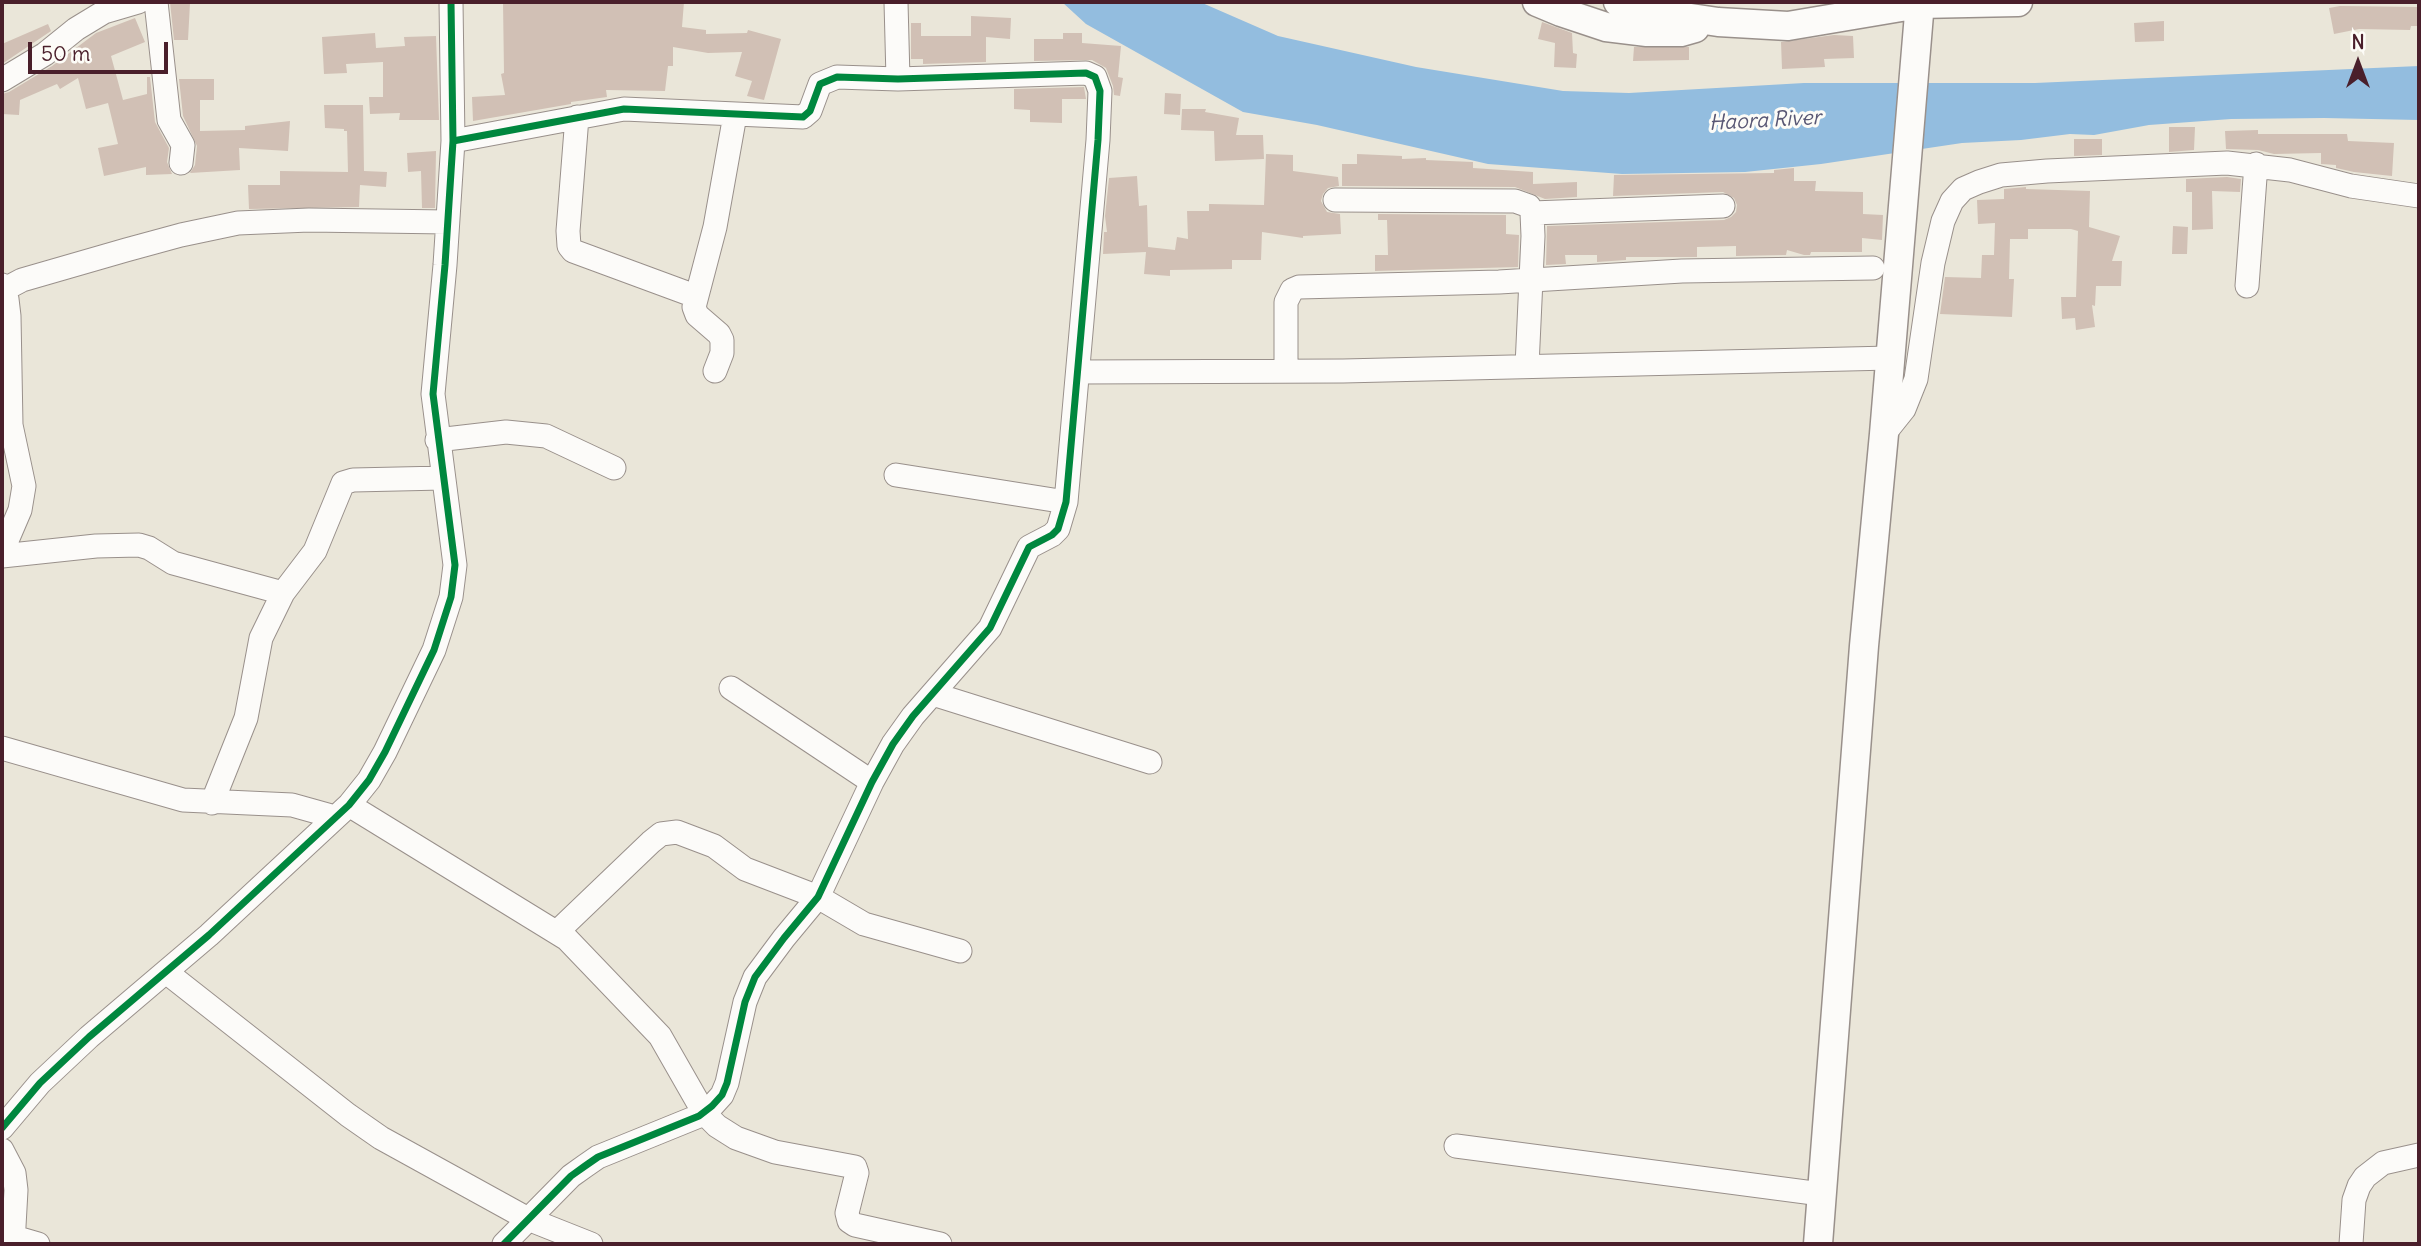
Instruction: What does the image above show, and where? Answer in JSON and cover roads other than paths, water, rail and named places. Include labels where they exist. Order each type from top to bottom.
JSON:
[{"type":"street","points":[[2,80],[45,54],[76,29],[104,12],[138,2]]},
{"type":"street","points":[[156,2],[169,120],[183,145],[181,163]]},
{"type":"street","points":[[2,1128],[40,1083],[89,1037],[209,935],[342,811],[369,780],[425,670],[444,620],[455,565],[433,394],[453,141],[451,2]]},
{"type":"street","points":[[896,2],[898,79]]},
{"type":"street","points":[[1536,2],[1606,27],[1647,32],[1681,32],[1718,22]]},
{"type":"street","points":[[1618,2],[1671,15],[1718,22],[1788,26],[1919,3],[2018,2]]},
{"type":"street","points":[[1818,1244],[1864,646],[1919,3]]},
{"type":"street","points":[[453,141],[639,108],[803,117],[810,111],[820,84],[837,77],[898,79],[1086,73],[1098,83],[1101,101],[1066,502],[1058,529],[1052,535],[1032,544],[1023,557],[990,628],[901,732],[872,782],[818,897],[755,977],[738,1028],[722,1095],[705,1113],[598,1157],[571,1176],[504,1244]]},
{"type":"street","points":[[715,371],[722,354],[722,340],[695,312],[695,296],[715,227],[734,115]]},
{"type":"street","points":[[577,117],[569,246],[573,251],[695,296]]},
{"type":"street","points":[[1884,434],[1904,408],[1914,387],[1933,263],[1941,229],[1952,201],[1963,189],[2001,175],[2227,163],[2256,164],[2351,186],[2419,196]]},
{"type":"street","points":[[2247,286],[2256,164]]},
{"type":"street","points":[[1335,200],[1515,201],[1529,206],[1532,213],[1527,366]]},
{"type":"street","points":[[1532,213],[1723,206]]},
{"type":"street","points":[[283,593],[173,564],[149,548],[139,545],[2,554],[20,510],[24,486],[11,425],[9,316],[3,287],[181,235],[238,223],[309,220],[447,222]]},
{"type":"street","points":[[1286,371],[1286,302],[1292,290],[1299,287],[1531,280],[1682,271],[1873,268]]},
{"type":"street","points":[[1078,372],[1286,371],[1890,358]]},
{"type":"street","points":[[437,440],[496,432],[546,436],[614,468]]},
{"type":"street","points":[[896,475],[1066,502]]},
{"type":"street","points":[[212,803],[246,718],[261,638],[283,593],[315,551],[341,487],[347,480],[443,478]]},
{"type":"street","points":[[730,688],[872,782]]},
{"type":"street","points":[[933,694],[1150,762]]},
{"type":"street","points":[[2,748],[183,800],[292,805],[342,811],[558,931],[660,1036],[705,1113],[717,1126],[736,1138],[775,1152],[855,1167],[857,1173],[847,1213],[849,1221],[855,1225],[940,1244]]},
{"type":"street","points":[[558,931],[651,842],[667,832],[677,832],[714,846],[745,869],[818,897],[864,924],[960,951]]},
{"type":"street","points":[[166,972],[369,1130],[528,1219],[591,1244]]},
{"type":"street","points":[[1456,1146],[1821,1194]]},
{"type":"street","points":[[2,1150],[9,1161],[16,1189],[14,1240],[38,1244]]},
{"type":"street","points":[[2351,1244],[2354,1200],[2365,1177],[2383,1163],[2419,1155]]},
{"type":"water","name":"Haora River","points":[[1062,2],[1200,2],[1278,36],[1416,67],[1563,91],[1629,93],[1804,83],[2035,83],[2419,66],[2419,120],[2231,119],[2149,125],[2094,135],[2070,134],[1962,143],[1821,164],[1745,172],[1622,174],[1488,164],[1317,125],[1243,112],[1086,24]]}]
